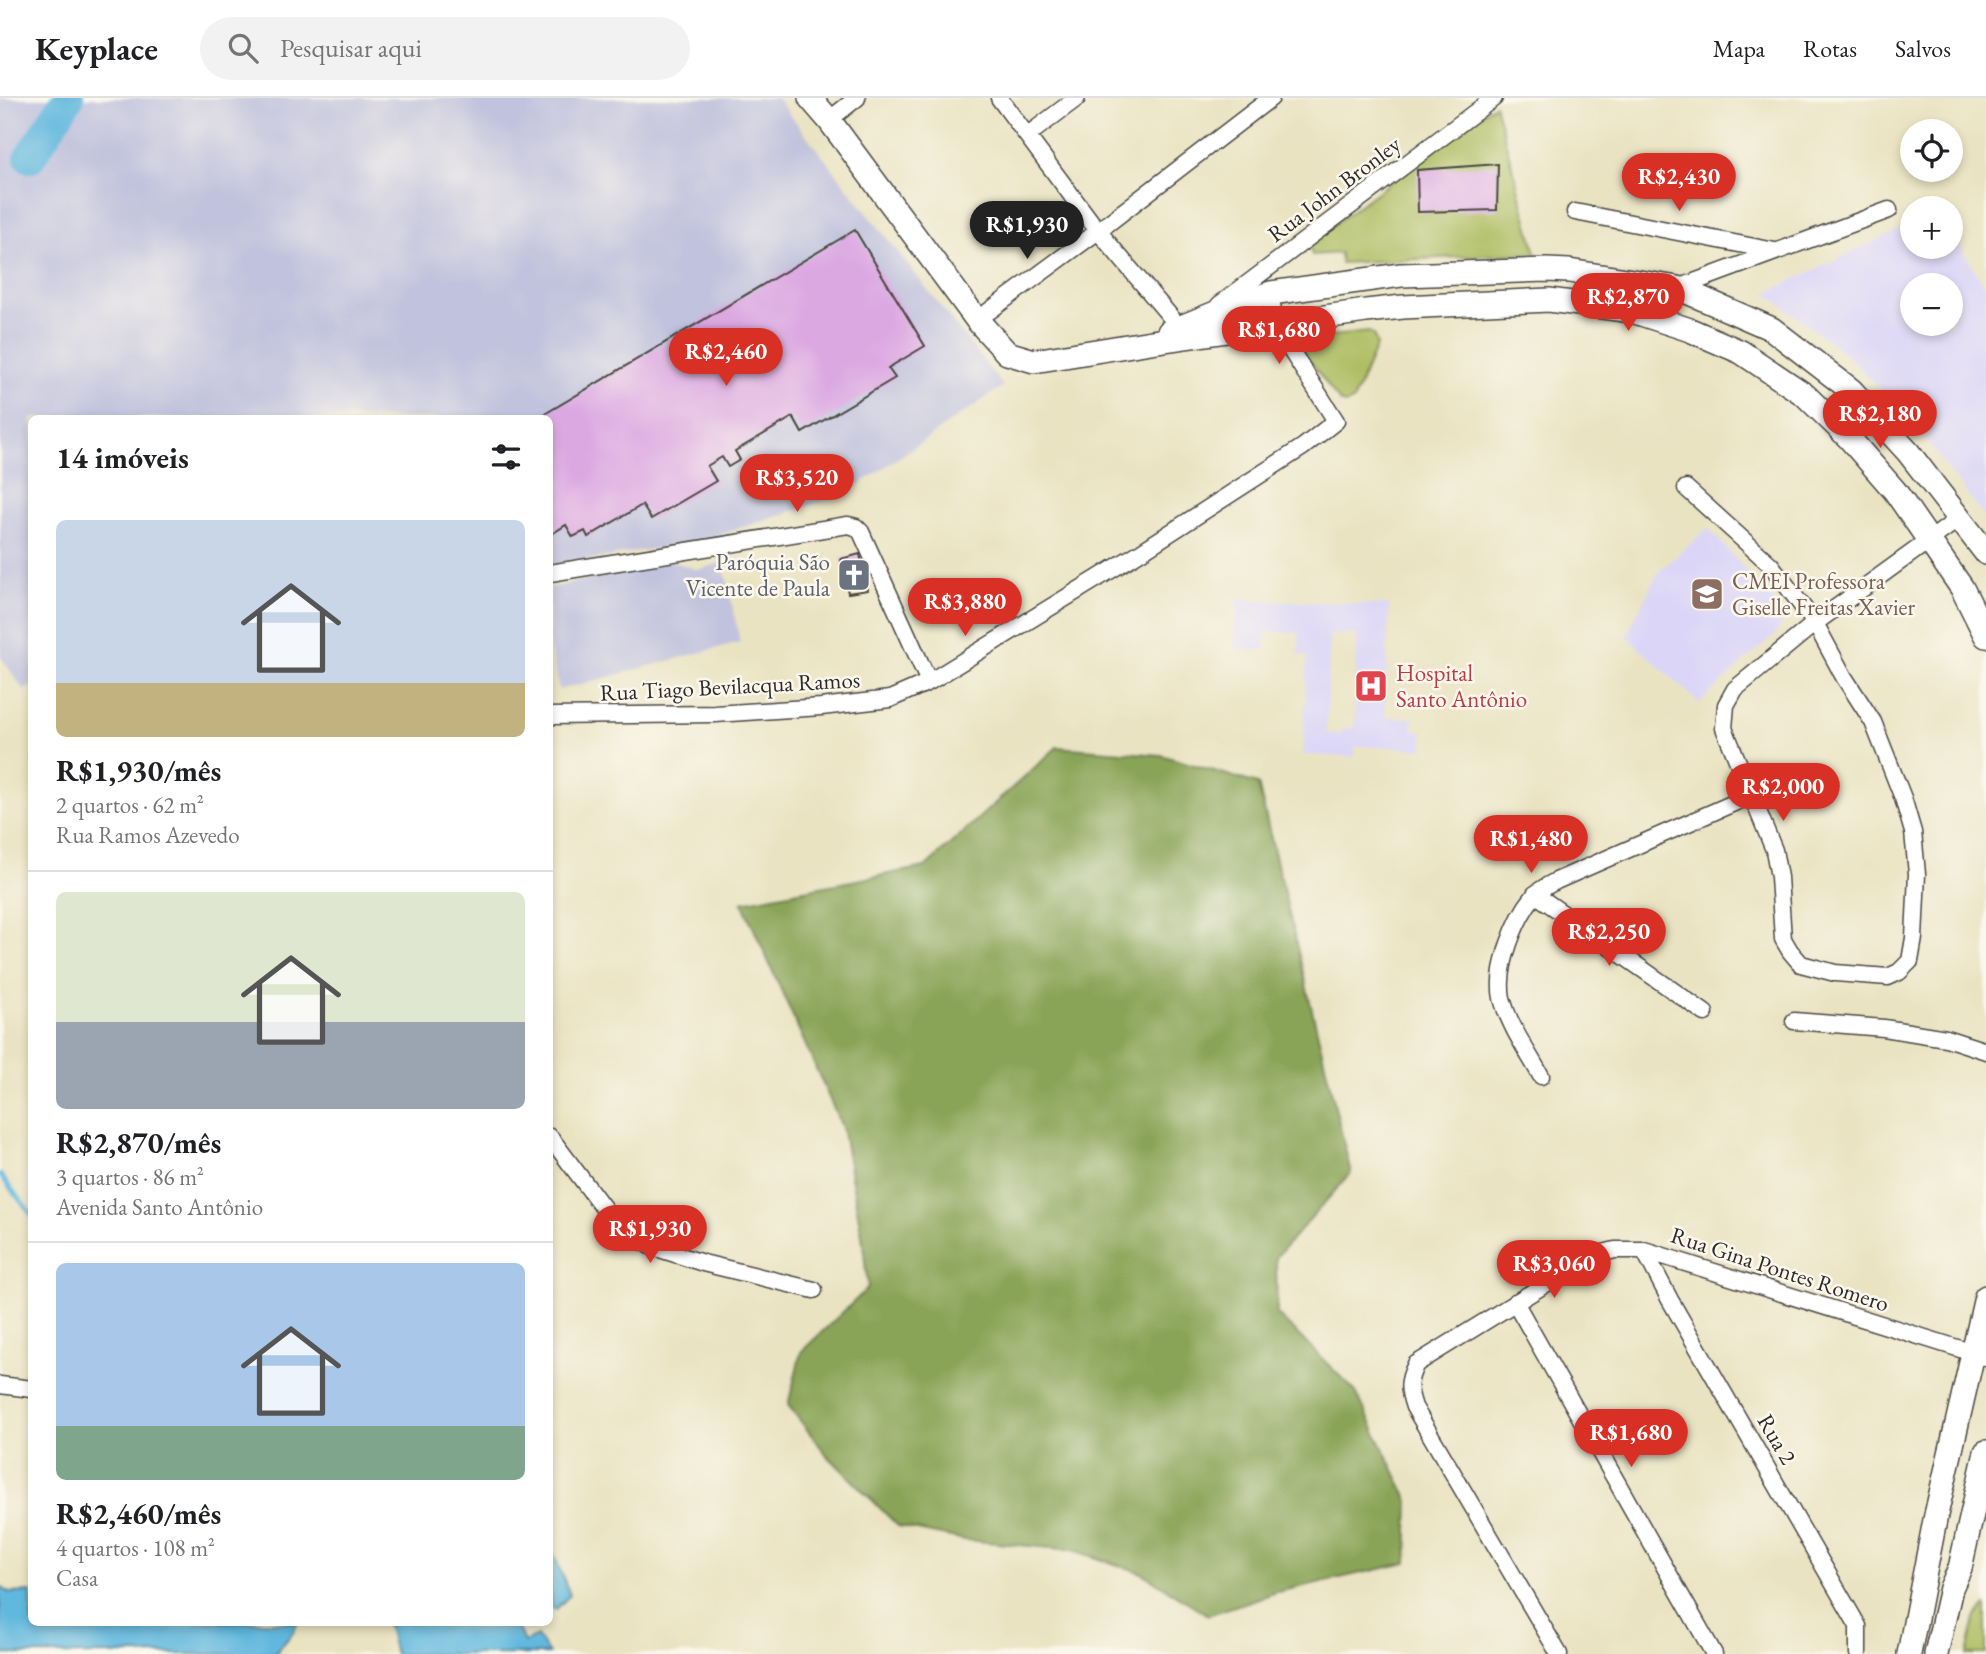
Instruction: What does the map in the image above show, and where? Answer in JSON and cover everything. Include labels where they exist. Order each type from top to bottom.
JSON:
[{"type":"main road","points":[[810,98],[977,320],[1007,353],[1034,362],[1151,342],[1183,331],[1274,324],[1403,307],[1549,300],[1632,311],[1690,330],[1741,352],[1805,395],[1849,438],[1895,491],[1962,587],[1986,636]]},
{"type":"main road","points":[[1183,331],[1202,317],[1271,293],[1401,275],[1569,271],[1678,288],[1772,329],[1851,390],[1908,452],[1986,553]]},
{"type":"main road","points":[[1882,478],[1908,452]]},
{"type":"main road","points":[[1909,1654],[1936,1515],[1980,1356],[1986,1297]]},
{"type":"main road","points":[[1936,1654],[1951,1588],[1960,1568],[1986,1452]]},
{"type":"street","points":[[829,120],[857,98]]},
{"type":"street","points":[[999,98],[1098,231],[1183,331]]},
{"type":"street","points":[[1028,135],[1077,98]]},
{"type":"street","points":[[977,320],[1271,98]]},
{"type":"street","name":"Rua John Bronley","points":[[1202,317],[1494,98]]},
{"type":"street","points":[[1650,317],[1678,288],[1889,210]]},
{"type":"street","points":[[1575,212],[1775,251]]},
{"type":"street","points":[[1271,293],[1274,324]]},
{"type":"street","name":"Rua Tiago Bevilacqua Ramos","points":[[553,716],[715,714],[821,707],[890,699],[929,682],[1142,551],[1303,447],[1336,421],[1274,324]]},
{"type":"street","points":[[1686,488],[1771,565],[1815,623],[1844,677],[1873,722],[1903,798],[1913,832],[1917,874],[1914,938],[1910,961],[1899,972],[1888,977],[1835,973],[1801,964],[1783,939],[1779,877],[1774,850],[1724,728],[1726,705],[1735,689],[1815,623],[1960,518]]},
{"type":"street","points":[[553,573],[848,524],[861,532],[929,682]]},
{"type":"street","points":[[1541,1076],[1509,1018],[1502,997],[1501,979],[1518,920],[1535,894],[1556,881],[1752,795]]},
{"type":"street","points":[[1535,894],[1705,1013]]},
{"type":"street","points":[[1794,1021],[1897,1030],[1946,1038],[1986,1051]]},
{"type":"street","points":[[553,1141],[614,1222],[650,1246],[703,1263],[814,1290]]},
{"type":"street","name":"Rua Gina Pontes Romero","points":[[1559,1654],[1414,1407],[1409,1378],[1416,1364],[1591,1256],[1615,1250],[1644,1250],[1980,1356]]},
{"type":"street","name":"Rua 2","points":[[1644,1250],[1858,1626],[1858,1654]]},
{"type":"street","points":[[1515,1302],[1714,1654]]},
{"type":"street","points":[[0,1385],[28,1388]]},
{"type":"shaded area","points":[[0,98],[777,98],[1003,386],[847,493],[708,539],[553,566],[553,415],[28,415],[28,688],[24,690],[0,656]]},
{"type":"shaded area","points":[[1900,229],[1900,259],[1963,259],[1963,251],[1986,288],[1986,519],[1917,428],[1848,356],[1766,293]]},
{"type":"shaded area","name":"CMEI Professora Giselle Freitas Xavier","points":[[1708,528],[1787,616],[1776,633],[1699,703],[1626,636],[1658,572]]},
{"type":"shaded area","points":[[669,560],[698,570],[723,562],[740,642],[559,690],[553,661],[553,587]]},
{"type":"shaded area","name":"Hospital Santo Antônio","points":[[1237,599],[1389,605],[1385,717],[1413,718],[1413,731],[1423,732],[1423,749],[1355,746],[1355,757],[1303,755],[1307,655],[1298,654],[1299,633],[1266,632],[1265,650],[1235,649]],"holes":[[[1330,634],[1357,635],[1354,728],[1343,728],[1342,734],[1326,733]]]},
{"type":"green space","points":[[1495,104],[1536,253],[1341,263],[1340,253],[1312,255],[1310,242]]},
{"type":"green space","points":[[1369,332],[1377,344],[1353,401],[1345,404],[1340,402],[1303,351],[1301,342],[1304,339]]},
{"type":"green space","points":[[1057,747],[1161,755],[1258,784],[1351,1173],[1276,1257],[1277,1314],[1356,1392],[1409,1501],[1407,1563],[1277,1592],[1208,1615],[1142,1573],[1073,1550],[965,1540],[898,1526],[827,1455],[788,1405],[801,1352],[868,1288],[862,1236],[842,1127],[742,902],[925,867]]},
{"type":"green space","points":[[1986,1606],[1986,1654],[1967,1654],[1975,1618]]},
{"type":"water","points":[[553,1552],[570,1595],[556,1609],[553,1608]]},
{"type":"water","points":[[0,1586],[9,1593],[28,1592],[28,1626],[296,1626],[277,1654],[0,1654]]},
{"type":"water","points":[[388,1626],[518,1626],[524,1642],[537,1636],[549,1654],[395,1654]]},
{"type":"building","points":[[1498,164],[1497,210],[1418,212],[1417,170]]},
{"type":"building","points":[[855,230],[925,346],[888,368],[895,378],[802,433],[793,417],[735,451],[740,460],[728,467],[722,457],[707,466],[716,481],[651,519],[642,505],[588,537],[585,531],[573,537],[566,525],[553,533],[553,415],[543,415]]},
{"type":"building","name":"Paróquia São Vicente de Paula","points":[[860,554],[868,590],[848,593],[841,559]]},
{"type":"waterway","points":[[30,157],[68,98]]},
{"type":"waterway","points":[[0,1175],[28,1210]]},
{"type":"place","name":"Paróquia São Vicente de Paula","points":[[854,575]]},
{"type":"place","name":"CMEI Professora Giselle Freitas Xavier","points":[[1707,594]]},
{"type":"place","name":"Hospital Santo Antônio","points":[[1371,686]]}]
